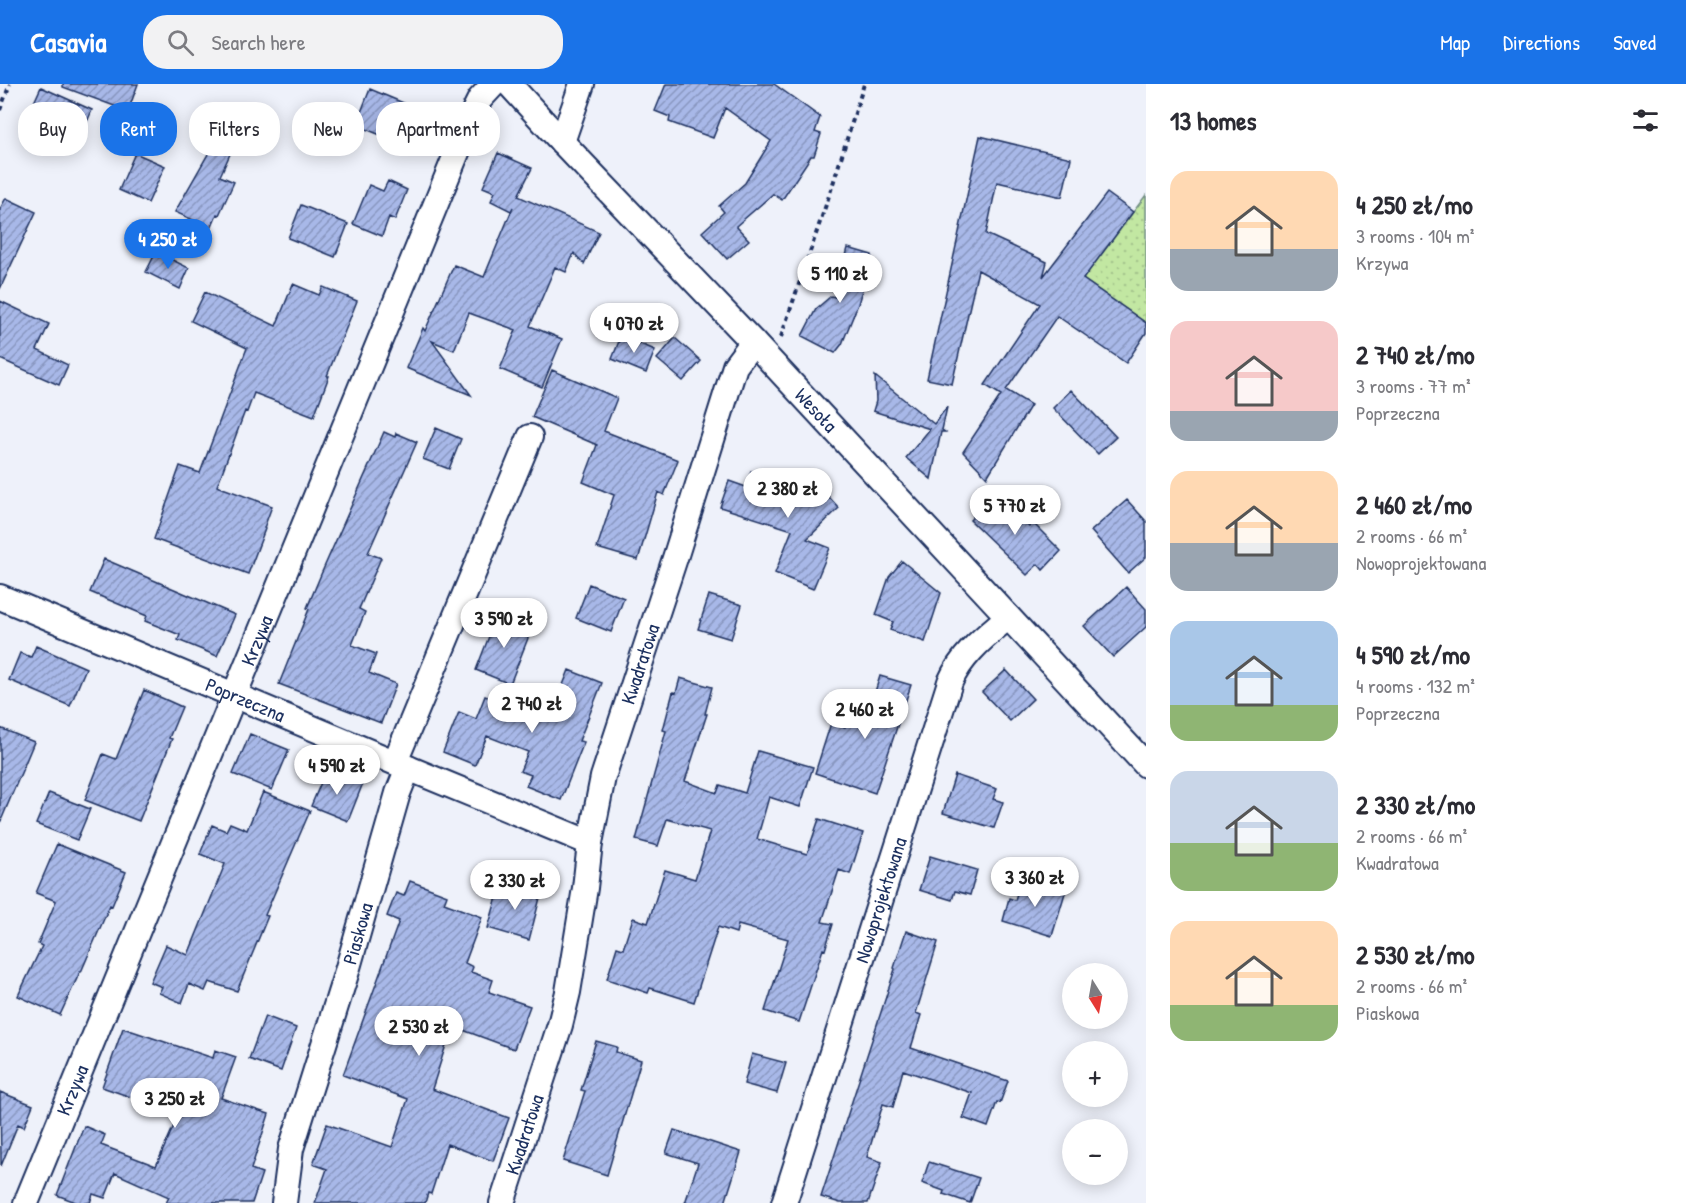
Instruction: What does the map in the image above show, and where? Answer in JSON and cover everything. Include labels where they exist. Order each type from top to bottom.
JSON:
[{"type":"street","name":"Krzywa","points":[[26,1203],[474,111],[480,99],[494,84]]},
{"type":"street","name":"Wesoła","points":[[509,84],[1146,765]]},
{"type":"street","points":[[562,142],[582,84]]},
{"type":"street","name":"Kwadratowa","points":[[502,1203],[560,1025],[568,993],[590,843],[603,777],[735,366],[759,350]]},
{"type":"street","name":"Piaskowa","points":[[284,1203],[291,1149],[347,971],[398,793],[401,765],[530,437]]},
{"type":"street","name":"Poprzeczna","points":[[0,597],[590,843]]},
{"type":"street","name":"Nowoprojektowana","points":[[783,1203],[954,671],[971,650],[1008,617]]},
{"type":"path","points":[[0,110],[10,84]]},
{"type":"path","points":[[759,350],[779,342],[784,331],[864,84]]},
{"type":"green space","points":[[1146,195],[1146,323],[1083,279]]},
{"type":"building","points":[[63,84],[138,84],[131,102],[104,102],[63,87]]},
{"type":"building","points":[[666,84],[774,84],[820,117],[815,132],[821,134],[814,156],[811,156],[782,200],[773,194],[736,226],[749,240],[727,259],[702,232],[724,212],[719,206],[745,183],[771,141],[725,108],[713,138],[669,122],[670,117],[655,111]]},
{"type":"building","points":[[41,87],[74,102],[34,102]]},
{"type":"building","points":[[370,89],[401,102],[376,102],[376,133],[364,128],[364,104]]},
{"type":"building","points":[[88,108],[92,110],[88,120]]},
{"type":"building","points":[[980,136],[1071,158],[1062,197],[997,182],[986,234],[1047,262],[1043,277],[1107,193],[1133,212],[1083,279],[1146,323],[1146,333],[1126,363],[1057,316],[1006,390],[1031,405],[987,477],[963,452],[1001,395],[985,385],[1040,304],[978,270],[952,384],[927,379]]},
{"type":"building","points":[[500,154],[532,168],[518,196],[599,232],[584,264],[574,253],[566,272],[555,267],[530,326],[562,339],[542,387],[500,369],[516,330],[469,313],[454,350],[432,341],[471,395],[406,368],[454,265],[484,277],[513,207],[511,211],[491,201],[495,192],[483,187],[497,156]]},
{"type":"building","points":[[134,156],[142,156],[165,166],[148,203],[119,190]]},
{"type":"building","points":[[207,156],[229,156],[220,176],[234,182],[211,228],[175,212]]},
{"type":"building","points":[[388,181],[407,190],[395,220],[389,217],[382,236],[353,224],[369,185],[383,191]]},
{"type":"building","points":[[6,198],[36,212],[0,289],[0,209]]},
{"type":"building","points":[[301,205],[348,224],[335,257],[288,238]]},
{"type":"building","points":[[848,248],[872,255],[858,304],[842,344],[835,353],[802,336],[816,309],[831,296],[835,297]]},
{"type":"building","points":[[156,252],[189,268],[180,289],[146,272]]},
{"type":"building","points":[[293,284],[319,295],[323,287],[357,301],[327,376],[329,376],[314,416],[254,393],[247,412],[245,411],[217,486],[272,506],[248,574],[154,539],[180,466],[200,473],[247,348],[191,321],[205,292],[276,326]]},
{"type":"building","points":[[0,301],[49,324],[37,350],[68,365],[59,385],[0,359]]},
{"type":"building","points":[[621,336],[655,350],[646,373],[612,359]]},
{"type":"building","points":[[675,338],[701,361],[683,381],[657,359]]},
{"type":"building","points":[[552,370],[617,398],[604,431],[678,460],[664,495],[658,492],[638,560],[597,548],[614,495],[583,482],[597,445],[532,417]]},
{"type":"building","points":[[875,376],[934,424],[947,407],[942,430],[945,432],[941,432],[931,479],[906,458],[930,429],[873,411],[876,401]]},
{"type":"building","points":[[1071,390],[1116,437],[1098,454],[1053,408]]},
{"type":"building","points":[[436,428],[461,439],[449,469],[423,459]]},
{"type":"building","points":[[384,432],[395,437],[396,433],[417,442],[368,553],[381,558],[359,609],[365,612],[352,645],[376,654],[369,673],[396,684],[381,723],[279,684],[322,572]]},
{"type":"building","points":[[751,471],[791,484],[805,471],[839,508],[807,539],[830,548],[813,589],[775,573],[792,530],[720,507],[729,481],[746,487]]},
{"type":"building","points":[[995,494],[1029,527],[1033,523],[1061,551],[1043,570],[1038,564],[1027,575],[970,520]]},
{"type":"building","points":[[1127,500],[1146,521],[1146,557],[1128,573],[1091,531]]},
{"type":"building","points":[[104,559],[235,615],[217,656],[178,640],[180,635],[145,621],[147,616],[90,592]]},
{"type":"building","points":[[902,561],[941,593],[925,642],[890,630],[893,622],[876,615],[889,577]]},
{"type":"building","points":[[589,584],[624,598],[611,632],[576,618]]},
{"type":"building","points":[[1126,587],[1146,609],[1146,627],[1113,657],[1084,626]]},
{"type":"building","points":[[709,595],[742,605],[731,639],[698,629]]},
{"type":"building","points":[[498,613],[532,628],[510,684],[476,670]]},
{"type":"building","points":[[36,646],[86,668],[70,706],[9,680],[20,653],[31,657]]},
{"type":"building","points":[[569,670],[602,683],[579,741],[584,742],[561,800],[526,786],[531,775],[520,771],[528,752],[487,736],[475,765],[443,752],[459,712],[476,719],[485,696],[549,720]]},
{"type":"building","points":[[1006,670],[1033,699],[1010,721],[982,692]]},
{"type":"building","points":[[880,676],[911,685],[875,793],[815,773],[831,723],[845,727],[847,721],[864,727]]},
{"type":"building","points":[[680,678],[712,687],[705,714],[707,714],[685,781],[717,793],[720,785],[745,793],[758,751],[813,767],[800,807],[769,797],[757,839],[807,854],[819,819],[863,833],[850,874],[839,870],[822,922],[833,924],[799,1022],[765,1011],[788,939],[738,925],[736,933],[718,927],[694,1002],[650,988],[648,993],[607,979],[617,947],[623,949],[633,918],[648,923],[665,870],[695,879],[710,831],[667,819],[658,846],[636,840],[666,731],[663,730],[673,692],[676,693]]},
{"type":"building","points":[[144,690],[182,707],[169,738],[172,739],[139,821],[85,800],[103,754],[116,759]]},
{"type":"building","points":[[0,728],[34,742],[0,823]]},
{"type":"building","points":[[250,734],[289,750],[272,790],[233,774]]},
{"type":"building","points":[[325,773],[341,780],[343,775],[363,783],[348,821],[311,806]]},
{"type":"building","points":[[955,775],[997,789],[993,799],[1003,802],[994,828],[943,813]]},
{"type":"building","points":[[263,792],[310,811],[265,915],[268,916],[237,991],[209,982],[205,991],[189,984],[182,1003],[159,993],[162,987],[150,982],[166,945],[188,955],[225,864],[200,854],[212,825],[226,831],[230,823],[247,830]]},
{"type":"building","points":[[49,793],[90,809],[77,840],[36,824]]},
{"type":"building","points":[[57,844],[126,872],[60,1015],[18,996],[42,946],[38,944],[56,901],[36,893]]},
{"type":"building","points":[[930,856],[977,870],[970,895],[955,891],[952,900],[919,890]]},
{"type":"building","points":[[1021,880],[1065,893],[1052,936],[1003,921],[1009,898],[1015,900]]},
{"type":"building","points":[[410,881],[447,895],[444,903],[482,917],[465,963],[473,967],[471,972],[493,980],[489,992],[530,1006],[514,1049],[452,1026],[432,1089],[509,1118],[493,1161],[447,1144],[431,1194],[428,1193],[425,1203],[315,1203],[327,1169],[313,1164],[327,1124],[392,1147],[408,1099],[343,1075],[399,921],[387,916],[396,893],[404,896]]},
{"type":"building","points":[[501,883],[541,894],[529,940],[488,928]]},
{"type":"building","points":[[906,931],[938,942],[916,1013],[921,1015],[911,1048],[1008,1081],[988,1127],[963,1118],[972,1093],[903,1070],[893,1107],[883,1104],[867,1157],[882,1162],[868,1203],[840,1203],[821,1197]]},
{"type":"building","points":[[265,1016],[296,1028],[281,1071],[249,1059]]},
{"type":"building","points":[[123,1028],[213,1058],[215,1050],[236,1057],[221,1098],[269,1114],[251,1169],[262,1173],[252,1203],[166,1203],[169,1197],[115,1173],[105,1198],[93,1194],[90,1203],[78,1203],[57,1195],[84,1126],[105,1135],[101,1145],[156,1166],[179,1114],[102,1087]]},
{"type":"building","points":[[596,1041],[617,1047],[616,1052],[641,1060],[607,1175],[563,1161],[585,1091],[581,1090]]},
{"type":"building","points":[[752,1054],[786,1063],[777,1093],[744,1084]]},
{"type":"building","points":[[0,1092],[33,1105],[24,1127],[18,1124],[1,1166]]},
{"type":"building","points":[[674,1130],[741,1152],[725,1203],[685,1203],[698,1163],[666,1153]]},
{"type":"building","points":[[929,1162],[979,1178],[970,1203],[943,1194],[944,1191],[922,1183]]}]
